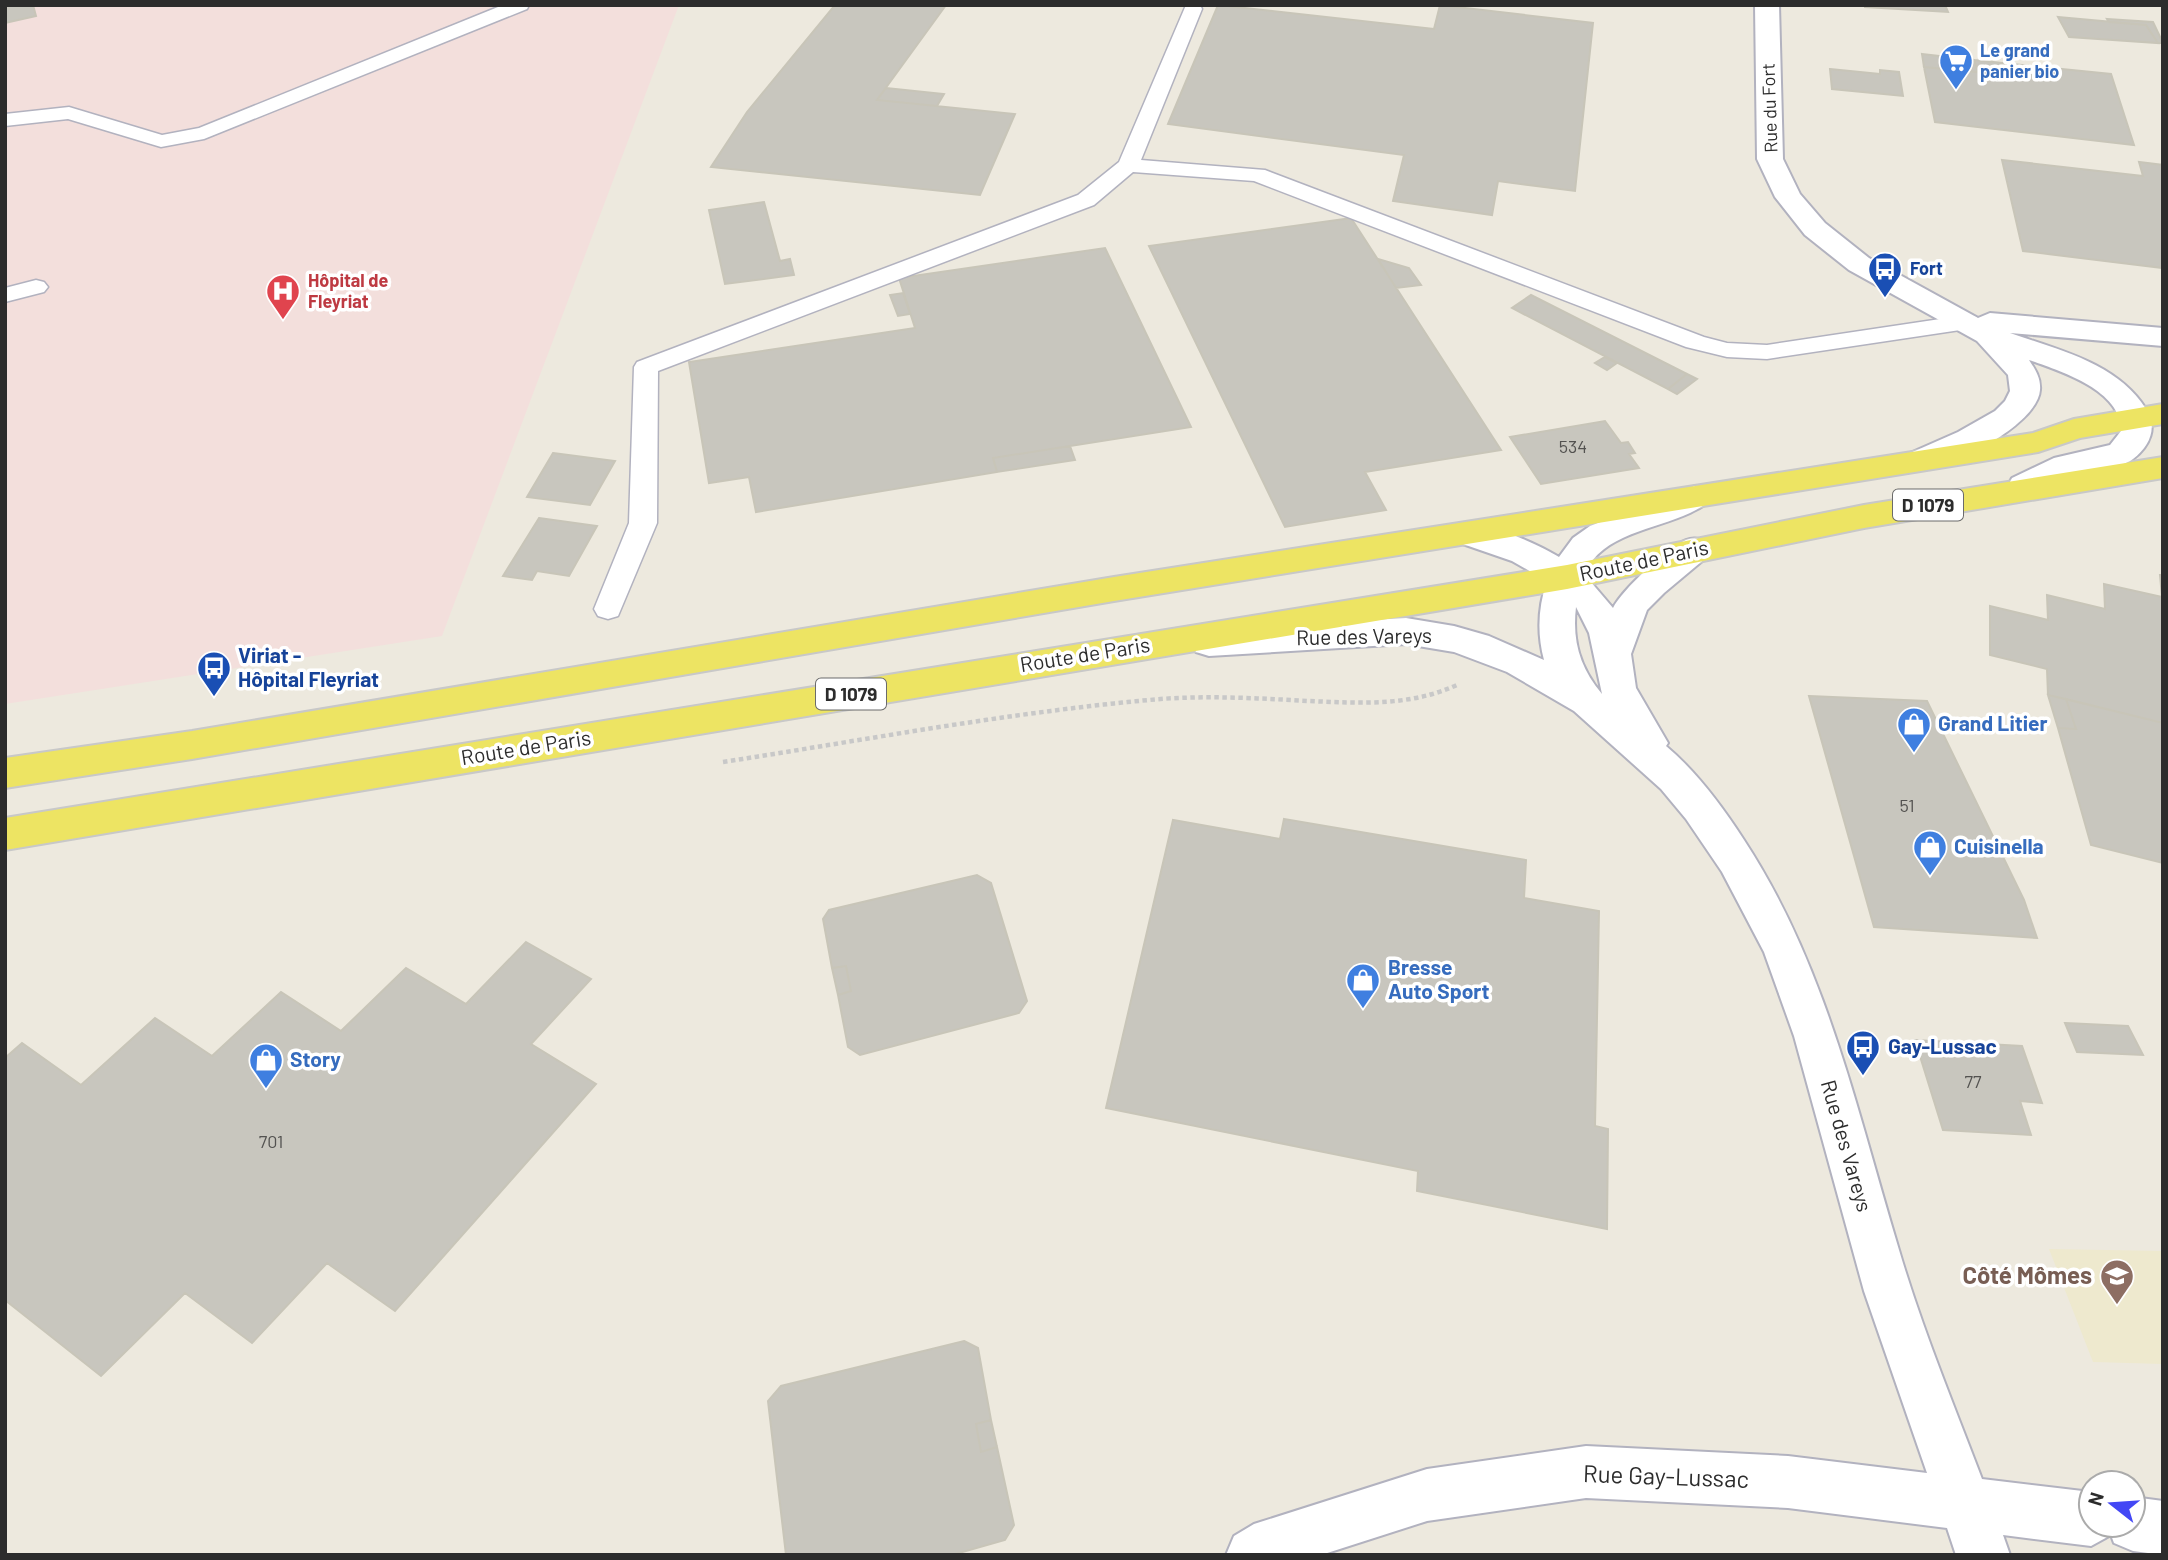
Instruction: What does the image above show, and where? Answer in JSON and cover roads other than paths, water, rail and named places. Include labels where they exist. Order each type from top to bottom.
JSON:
[{"type":"main road","name":"D 1079","points":[[5,773],[192,745],[1114,589],[2038,442],[2074,429],[2154,419]]},
{"type":"main road","name":"Route de Paris","points":[[5,834],[1567,578],[1695,549],[2024,486],[2163,467]]},
{"type":"street","name":"Rue du Fort","points":[[1767,5],[1770,159],[1788,197],[1815,229],[1859,264],[1976,328],[2066,363],[2105,383],[2154,419]]},
{"type":"street","name":"Rue du Fort","points":[[1976,328],[2163,337]]},
{"type":"street","name":"Rue du Fort","points":[[1976,328],[2015,364],[2094,406],[2154,419]]},
{"type":"street","name":"Rue du Fort","points":[[1919,461],[1992,428],[2022,404],[2026,384],[2015,364]]},
{"type":"street","points":[[2024,486],[2066,465],[2105,458],[2121,452],[2137,433],[2154,419]]},
{"type":"street","name":"Rue des Vareys","points":[[1585,701],[1568,674],[1558,644],[1559,593],[1575,558],[1595,538],[1695,497]]},
{"type":"street","name":"Rue des Vareys","points":[[1469,534],[1533,557],[1567,578],[1583,593],[1600,615],[1613,654],[1618,689],[1660,763]]},
{"type":"street","name":"Rue des Vareys","points":[[1613,654],[1632,605],[1652,583],[1695,549]]},
{"type":"street","name":"Rue des Vareys","points":[[1127,649],[1406,631],[1436,633],[1493,650],[1542,673],[1585,701],[1677,779],[1727,848],[1767,915],[1808,1013],[1877,1256],[1983,1555]]},
{"type":"street","name":"Rue Gay-Lussac","points":[[1253,1555],[1273,1543],[1427,1495],[1586,1472],[1788,1482],[2077,1517]]},
{"type":"lane","points":[[5,120],[69,113],[161,141],[204,133],[520,5]]},
{"type":"lane","points":[[608,609],[643,523],[646,368],[1086,200],[1128,165],[1193,9]]},
{"type":"lane","points":[[1128,165],[1257,175],[1695,342],[1727,350],[1767,352],[1976,328]]},
{"type":"lane","points":[[5,295],[36,287]]},
{"type":"place","name":"Le grand panier bio","points":[[1956,91]]},
{"type":"place","name":"Fort","points":[[1885,299]]},
{"type":"place","name":"Hôpital de Fleyriat","points":[[283,321]]},
{"type":"place","name":"Viriat - Hôpital Fleyriat","points":[[214,698]]},
{"type":"place","name":"Grand Litier","points":[[1914,754]]},
{"type":"place","name":"Cuisinella","points":[[1930,877]]},
{"type":"place","name":"Bresse Auto Sport","points":[[1363,1010]]},
{"type":"place","name":"Gay-Lussac","points":[[1863,1077]]},
{"type":"place","name":"Story","points":[[266,1090]]},
{"type":"place","name":"Côté Mômes","points":[[2117,1306]]}]
